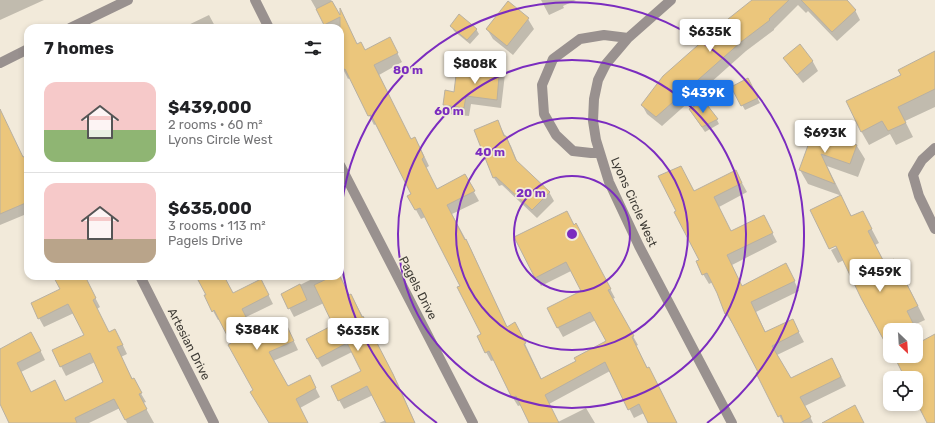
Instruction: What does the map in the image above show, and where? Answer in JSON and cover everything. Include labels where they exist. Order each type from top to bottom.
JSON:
[{"type":"street","points":[[78,24],[128,0]]},
{"type":"street","points":[[255,0],[267,24]]},
{"type":"street","name":"Lyons Circle West","points":[[671,0],[628,38],[606,64],[598,80],[594,99],[593,121],[599,153],[609,182],[639,246],[732,423]]},
{"type":"street","points":[[599,153],[591,154],[573,151],[556,135],[544,114],[542,85],[553,59],[580,39],[604,35],[628,38]]},
{"type":"street","points":[[0,63],[24,53]]},
{"type":"street","points":[[935,148],[922,160],[913,175],[919,196],[935,229]]},
{"type":"street","name":"Pagels Drive","points":[[344,173],[473,423]]},
{"type":"street","name":"Artesian Drive","points":[[142,280],[214,423]]},
{"type":"building","points":[[752,0],[789,0],[769,19],[770,20],[741,42],[656,117],[641,105],[663,76],[723,23]]},
{"type":"building","points":[[801,0],[847,0],[856,10],[832,32]]},
{"type":"building","points":[[332,1],[340,15],[340,8],[357,44],[361,42],[365,50],[390,37],[398,53],[374,65],[411,139],[415,137],[424,157],[422,159],[437,189],[465,174],[475,191],[447,205],[465,240],[466,239],[507,327],[515,322],[526,343],[524,344],[541,379],[576,361],[574,358],[606,341],[590,312],[557,328],[547,308],[581,291],[566,262],[535,278],[514,237],[567,211],[574,225],[576,223],[611,289],[608,290],[634,336],[632,337],[647,368],[649,367],[677,423],[648,423],[639,404],[628,410],[605,362],[545,395],[559,423],[529,423],[516,396],[512,398],[489,351],[485,353],[477,336],[481,334],[457,287],[460,286],[420,208],[415,210],[407,196],[411,194],[371,115],[368,116],[344,69],[344,24],[340,24],[340,17],[324,24],[316,9]]},
{"type":"building","points":[[508,1],[529,18],[507,46],[486,29]]},
{"type":"building","points":[[459,14],[477,29],[467,40],[450,26]]},
{"type":"building","points":[[800,44],[813,61],[797,75],[783,58]]},
{"type":"building","points":[[935,51],[935,89],[898,107],[906,123],[888,131],[882,121],[861,132],[846,101],[901,75],[898,70]]},
{"type":"building","points":[[475,61],[500,65],[497,100],[466,96],[464,108],[443,105],[445,90],[454,92],[456,75],[472,77]]},
{"type":"building","points":[[748,78],[758,98],[741,106],[731,87]]},
{"type":"building","points":[[704,101],[718,119],[702,127],[689,109]]},
{"type":"building","points":[[0,109],[24,157],[24,204],[0,214]]},
{"type":"building","points":[[498,120],[516,160],[550,192],[532,210],[496,177],[493,178],[474,130]]},
{"type":"building","points":[[814,129],[857,145],[850,164],[821,154],[835,184],[799,170]]},
{"type":"building","points":[[681,166],[694,191],[736,170],[742,183],[714,197],[731,231],[764,215],[773,233],[727,255],[742,286],[786,263],[795,281],[751,302],[765,332],[793,319],[799,332],[772,346],[791,378],[832,358],[841,377],[800,397],[811,417],[800,423],[784,423],[781,415],[778,417],[756,373],[758,372],[727,313],[725,314],[707,273],[702,275],[696,261],[699,260],[674,212],[676,211],[658,176]]},
{"type":"building","points":[[841,195],[851,216],[863,211],[872,229],[868,231],[885,264],[894,259],[918,306],[907,311],[913,323],[883,323],[883,339],[861,298],[836,246],[829,249],[810,210]]},
{"type":"building","points":[[55,280],[87,280],[96,298],[93,300],[109,332],[115,329],[123,345],[117,347],[132,379],[134,378],[142,393],[139,394],[147,409],[125,420],[114,399],[75,418],[77,423],[9,423],[0,404],[0,349],[31,332],[41,351],[17,363],[31,392],[55,380],[65,401],[103,382],[90,353],[60,367],[52,350],[84,335],[68,304],[38,319],[31,303],[60,289]]},
{"type":"building","points":[[198,280],[226,280],[233,293],[262,280],[269,295],[242,309],[257,339],[287,326],[294,341],[269,352],[288,386],[310,375],[316,388],[296,399],[308,423],[269,423],[250,392],[253,390],[228,345],[231,343],[214,310],[212,312],[204,295],[206,295]]},
{"type":"building","points":[[325,280],[342,280],[349,295],[351,294],[362,317],[363,316],[393,374],[415,423],[386,423],[367,386],[338,401],[331,386],[361,371],[347,343],[317,359],[306,339],[333,325],[314,285]]},
{"type":"building","points":[[300,284],[307,300],[288,309],[281,294]]},
{"type":"building","points":[[935,334],[935,423],[927,423],[921,411],[923,411],[923,371],[902,371],[898,363],[923,363],[923,340]]},
{"type":"building","points":[[855,405],[864,423],[822,423]]}]
